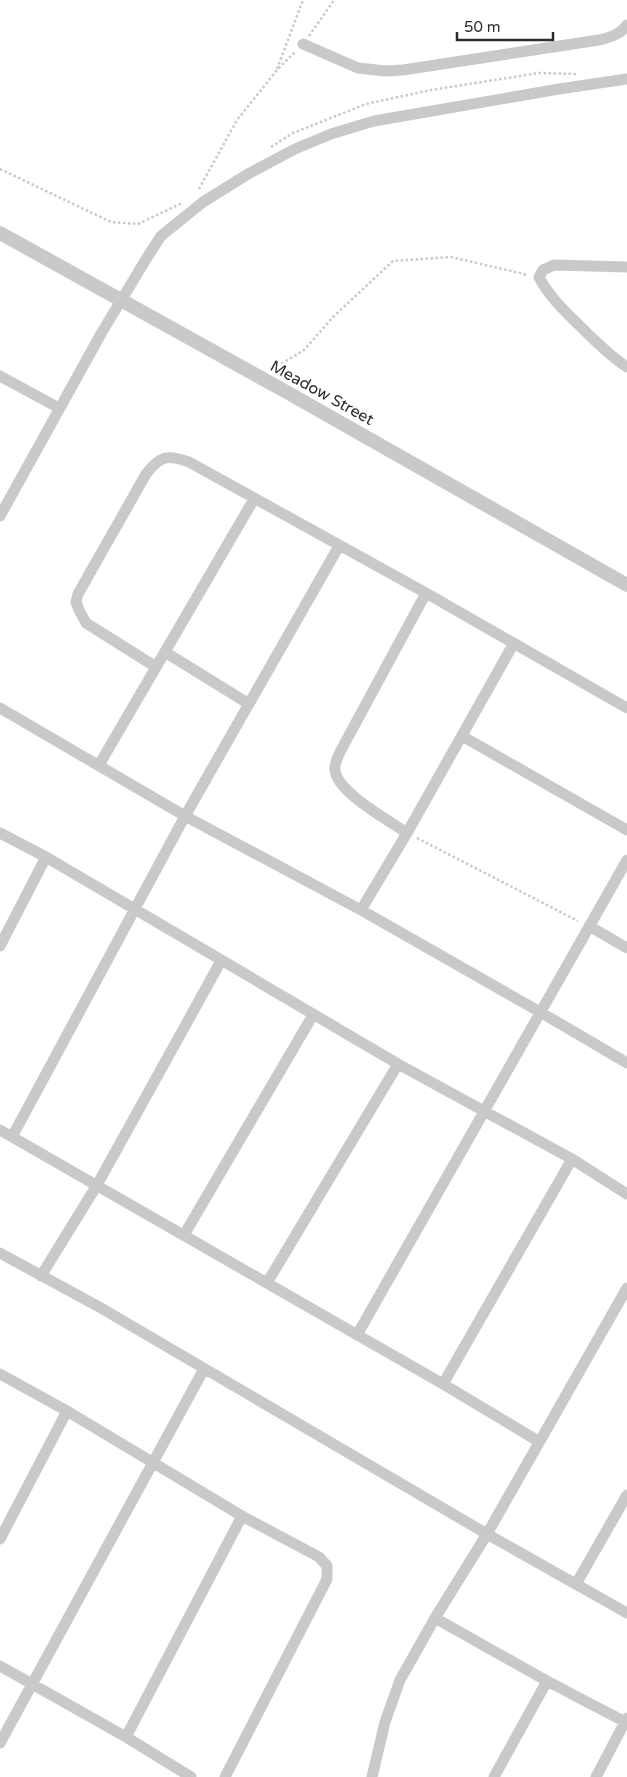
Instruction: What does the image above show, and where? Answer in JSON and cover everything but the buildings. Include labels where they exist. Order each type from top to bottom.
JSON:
[{"type":"street","points":[[303,44],[358,68],[386,71],[599,40],[614,36],[623,31],[627,25]]},
{"type":"street","points":[[0,516],[59,408],[161,236],[203,202],[248,174],[295,149],[331,134],[374,121],[627,79]]},
{"type":"street","name":"Meadow Street","points":[[0,233],[627,585]]},
{"type":"street","points":[[627,266],[554,265],[543,270],[539,278],[550,295],[572,318],[617,361],[627,367]]},
{"type":"street","points":[[0,376],[59,408]]},
{"type":"street","points":[[156,668],[86,622],[78,610],[76,602],[78,594],[136,490],[156,462],[163,458],[175,457],[189,462],[426,593],[627,708]]},
{"type":"street","points":[[99,765],[254,499]]},
{"type":"street","points":[[12,1137],[185,816],[339,546]]},
{"type":"street","points":[[407,833],[344,789],[336,778],[334,768],[340,752],[426,593]]},
{"type":"street","points":[[361,910],[514,644]]},
{"type":"street","points":[[165,652],[249,704]]},
{"type":"street","points":[[0,708],[185,816],[361,910],[627,1063]]},
{"type":"street","points":[[462,736],[627,830]]},
{"type":"street","points":[[0,833],[46,856],[313,1015],[398,1064],[572,1159],[627,1194]]},
{"type":"street","points":[[0,946],[46,856]]},
{"type":"street","points":[[357,1335],[627,860]]},
{"type":"street","points":[[589,926],[627,948]]},
{"type":"street","points":[[41,1276],[97,1185],[221,960]]},
{"type":"street","points":[[184,1235],[313,1015]]},
{"type":"street","points":[[267,1283],[398,1064]]},
{"type":"street","points":[[0,1130],[443,1384],[538,1441]]},
{"type":"street","points":[[443,1384],[572,1159]]},
{"type":"street","points":[[0,1253],[101,1308],[486,1534],[627,1613]]},
{"type":"street","points":[[372,1777],[385,1722],[400,1680],[434,1618],[486,1534],[627,1288]]},
{"type":"street","points":[[0,1743],[204,1369]]},
{"type":"street","points":[[0,1374],[67,1411],[242,1516],[319,1557],[327,1566],[323,1587],[225,1777]]},
{"type":"street","points":[[0,1539],[67,1411]]},
{"type":"street","points":[[576,1584],[627,1495]]},
{"type":"street","points":[[126,1737],[242,1516]]},
{"type":"street","points":[[434,1618],[547,1681],[626,1721],[596,1777]]},
{"type":"street","points":[[0,1666],[126,1737],[191,1777]]},
{"type":"street","points":[[494,1777],[547,1681]]},
{"type":"path","points":[[277,70],[303,0]]},
{"type":"path","points":[[196,196],[237,120],[277,70],[303,44],[334,0]]},
{"type":"path","points":[[258,377],[304,350],[333,318],[393,261],[451,257],[539,278]]},
{"type":"path","points":[[407,833],[589,926]]}]
